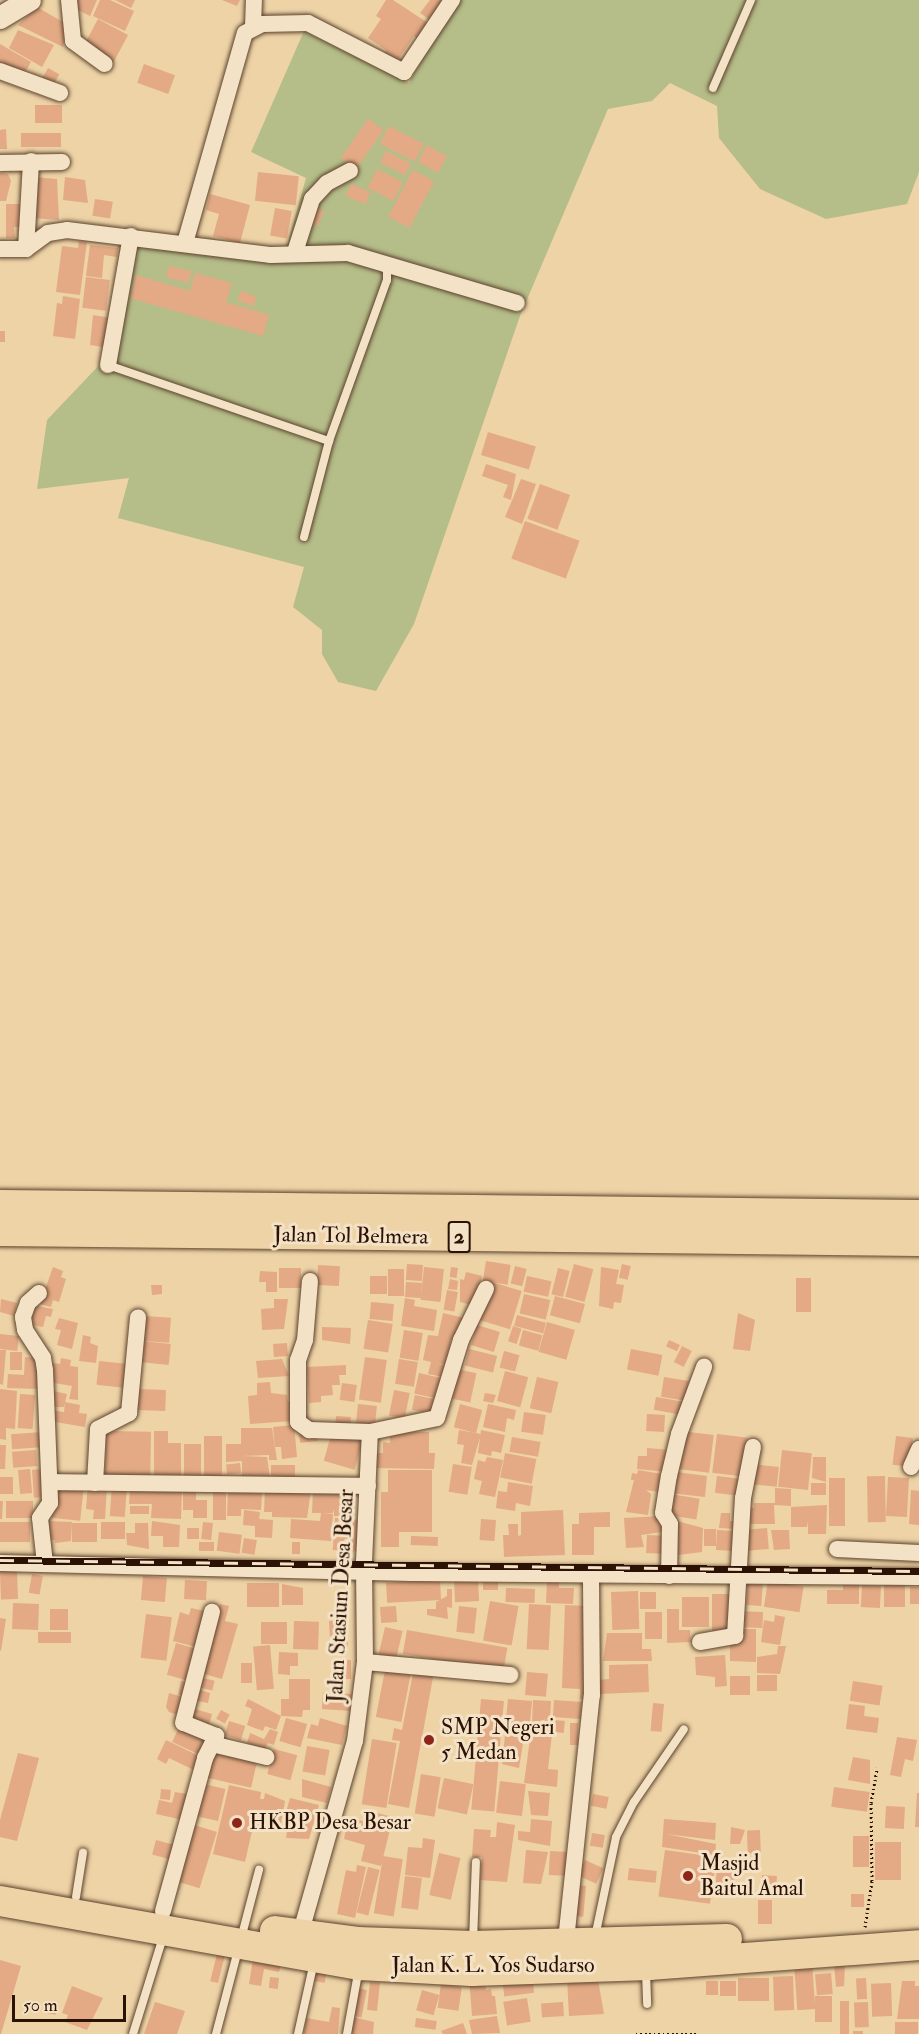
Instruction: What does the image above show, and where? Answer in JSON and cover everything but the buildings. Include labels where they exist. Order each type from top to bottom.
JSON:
[{"type":"highway","name":"Jalan Tol Belmera","points":[[0,1205],[919,1215]]},
{"type":"highway","name":"Jalan Tol Belmera","points":[[0,1230],[919,1241]]},
{"type":"highway","name":"Jalan K. L. Yos Sudarso","points":[[1,1898],[76,1897],[165,1920]]},
{"type":"highway","name":"Jalan K. L. Yos Sudarso","points":[[1,1898],[165,1920],[307,1947],[360,1965],[472,1971],[579,1956],[919,1926]]},
{"type":"highway","name":"Jalan K. L. Yos Sudarso","points":[[307,1947],[357,1942],[473,1946],[649,1965],[919,1945]]},
{"type":"street","points":[[0,18],[30,0]]},
{"type":"street","points":[[69,0],[73,42],[105,64]]},
{"type":"street","points":[[253,27],[254,0]]},
{"type":"street","points":[[185,243],[239,47],[245,33],[253,27],[278,21],[308,23],[404,72],[452,0]]},
{"type":"street","points":[[0,71],[60,93]]},
{"type":"street","points":[[26,249],[31,161]]},
{"type":"street","points":[[0,163],[62,162]]},
{"type":"street","points":[[295,252],[312,199],[327,183],[350,171]]},
{"type":"street","points":[[0,249],[26,249],[48,233],[66,231],[131,236],[271,255],[295,252],[348,253],[517,303]]},
{"type":"street","points":[[108,365],[131,236]]},
{"type":"street","points":[[310,1281],[305,1340],[298,1356],[298,1422],[309,1430],[370,1432],[437,1418],[461,1340],[486,1289]]},
{"type":"street","points":[[39,1293],[28,1303],[23,1317],[25,1330],[43,1358],[50,1482],[50,1503],[40,1518],[45,1564]]},
{"type":"street","points":[[95,1483],[98,1429],[129,1413],[138,1317]]},
{"type":"street","points":[[669,1576],[670,1524],[663,1513],[669,1476],[679,1434],[704,1367]]},
{"type":"street","name":"Jalan Stasiun Desa Besar","points":[[307,1947],[355,1741],[365,1662],[364,1571],[370,1432]]},
{"type":"street","points":[[700,1642],[735,1636],[736,1574],[743,1498],[753,1447]]},
{"type":"street","points":[[911,1467],[919,1449]]},
{"type":"street","points":[[50,1482],[368,1486]]},
{"type":"street","points":[[837,1549],[919,1553]]},
{"type":"street","points":[[0,1563],[591,1575],[919,1576]]},
{"type":"street","points":[[579,1956],[592,1695],[591,1575]]},
{"type":"street","points":[[165,1920],[216,1736],[183,1723],[212,1612]]},
{"type":"street","points":[[365,1662],[510,1675]]},
{"type":"street","points":[[212,1744],[266,1757]]},
{"type":"lane","points":[[713,88],[750,0]]},
{"type":"lane","points":[[304,537],[329,441],[387,280],[387,271],[378,262]]},
{"type":"lane","points":[[108,365],[329,441]]},
{"type":"lane","points":[[579,1956],[616,1837],[634,1802],[684,1729]]},
{"type":"lane","points":[[76,1897],[83,1853]]},
{"type":"lane","points":[[473,1946],[476,1862]]},
{"type":"lane","points":[[216,2034],[259,1870]]},
{"type":"lane","points":[[133,2034],[165,1920]]},
{"type":"lane","points":[[298,2034],[307,1947]]},
{"type":"lane","points":[[347,2034],[360,1965]]},
{"type":"lane","points":[[647,2004],[644,1974],[649,1965]]},
{"type":"path","points":[[864,1931],[870,1906],[871,1803],[877,1768]]},
{"type":"path","points":[[636,2034],[696,2034]]},
{"type":"green space","points":[[454,0],[919,0],[919,172],[907,204],[826,219],[760,189],[719,138],[717,106],[670,83],[652,101],[608,109],[520,316],[414,624],[376,691],[338,682],[322,654],[322,630],[293,607],[304,567],[118,518],[129,478],[37,489],[47,420],[104,360],[138,244],[285,253],[306,178],[251,152],[304,31],[409,83]]},
{"type":"railway","points":[[0,1560],[919,1571]]},
{"type":"place","name":"SMP Negeri 5 Medan","points":[[429,1740]]},
{"type":"place","name":"HKBP Desa Besar","points":[[237,1823]]},
{"type":"place","name":"Masjid Baitul Amal","points":[[688,1876]]}]
